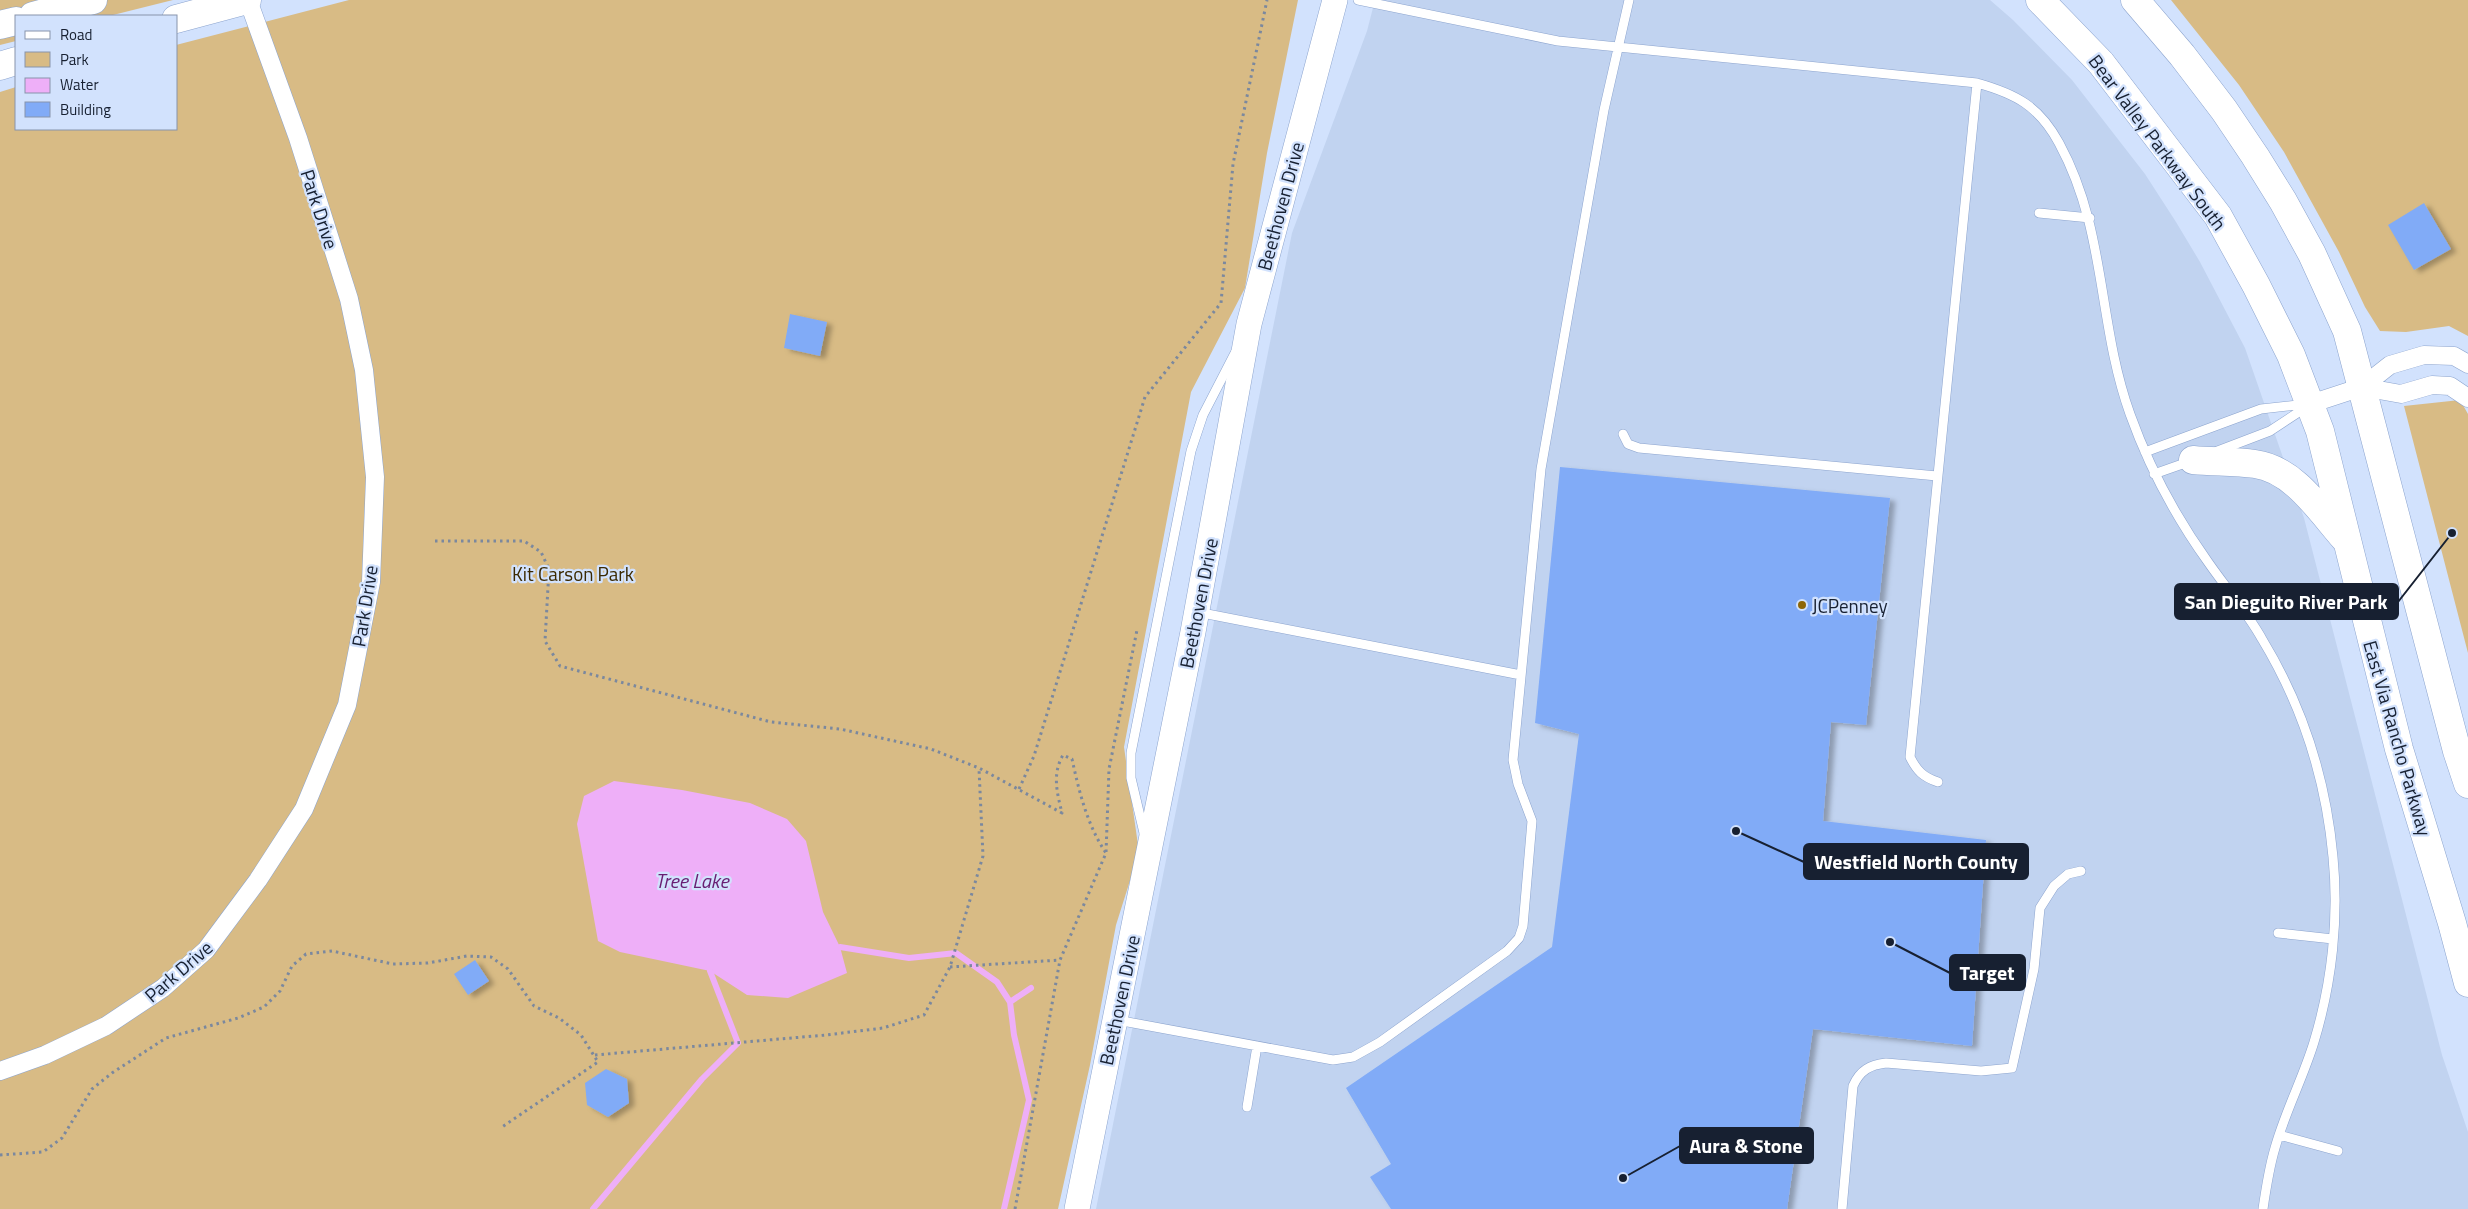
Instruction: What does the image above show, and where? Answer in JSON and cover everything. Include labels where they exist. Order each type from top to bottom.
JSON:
[{"type":"main road","points":[[37,15],[93,0]]},
{"type":"main road","points":[[178,18],[248,0]]},
{"type":"main road","name":"Beethoven Drive","points":[[1077,1209],[1197,612],[1249,324],[1335,0]]},
{"type":"main road","name":"Bear Valley Parkway South","points":[[2040,0],[2102,63],[2218,216],[2256,285],[2286,346],[2310,404]]},
{"type":"main road","points":[[2135,0],[2182,55],[2224,110],[2283,201],[2312,254],[2347,331],[2457,751],[2468,784]]},
{"type":"main road","points":[[0,25],[15,21]]},
{"type":"main road","points":[[0,66],[15,61]]},
{"type":"main road","name":"East Via Rancho Parkway","points":[[2310,404],[2320,431],[2399,749],[2452,923],[2468,983]]},
{"type":"main road","points":[[2193,460],[2256,464],[2273,469],[2289,479],[2305,494],[2348,542]]},
{"type":"street","name":"Park Drive","points":[[0,1072],[45,1056],[106,1026],[163,988],[206,950],[258,880],[304,810],[348,705],[371,573],[375,477],[364,370],[349,299],[298,138],[248,0]]},
{"type":"street","points":[[2310,404],[2362,387],[2390,364],[2424,355],[2454,356],[2468,364]]},
{"type":"street","points":[[2362,387],[2401,394],[2432,385],[2450,386],[2468,398]]},
{"type":"lane","points":[[1358,0],[1530,36],[1977,84],[2010,93],[2037,111],[2049,126],[2068,161],[2090,218],[2109,339],[2117,374],[2145,452],[2154,474],[2181,523],[2262,637],[2296,706],[2316,763],[2329,817],[2335,896],[2333,939],[2321,1018],[2303,1073],[2279,1135],[2263,1209]]},
{"type":"lane","points":[[1114,1019],[1333,1060],[1353,1057],[1380,1042],[1466,981],[1507,951],[1520,938],[1523,926],[1532,821],[1518,784],[1513,760],[1541,470],[1617,46],[1629,0]]},
{"type":"lane","points":[[1938,782],[1916,770],[1910,757],[1977,84]]},
{"type":"lane","points":[[2039,213],[2090,218]]},
{"type":"lane","points":[[1149,853],[1131,778],[1132,753],[1191,451],[1203,415],[1249,324]]},
{"type":"lane","points":[[2145,452],[2261,409],[2310,404]]},
{"type":"lane","points":[[2154,474],[2270,431],[2310,404]]},
{"type":"lane","points":[[1623,434],[1628,444],[1638,448],[1937,476]]},
{"type":"lane","points":[[1197,612],[1521,676]]},
{"type":"lane","points":[[1842,1209],[1853,1086],[1858,1076],[1865,1069],[1886,1064],[1981,1071],[2012,1068],[2034,969],[2040,908],[2054,886],[2068,874],[2080,871]]},
{"type":"lane","points":[[2278,933],[2333,939]]},
{"type":"lane","points":[[1247,1107],[1257,1046]]},
{"type":"lane","points":[[2279,1135],[2338,1151]]},
{"type":"path","points":[[1019,789],[1034,756],[1145,397],[1221,303],[1233,164],[1267,0]]},
{"type":"path","points":[[435,541],[524,541],[541,552],[549,569],[545,641],[560,666],[771,722],[840,729],[888,738],[930,749],[978,768],[1062,813],[1056,787],[1059,763],[1064,755],[1072,759],[1079,792],[1096,838],[1106,853],[1060,960],[1015,1209]]},
{"type":"path","points":[[594,1055],[826,1035],[883,1028],[924,1015],[950,967],[983,856],[978,768]]},
{"type":"path","points":[[0,1155],[43,1152],[62,1138],[92,1089],[112,1072],[166,1038],[238,1018],[264,1007],[280,991],[292,966],[306,954],[332,950],[393,964],[428,963],[467,956],[491,957],[508,969],[534,1006],[559,1018],[581,1035],[598,1062],[502,1127]]},
{"type":"path","points":[[950,967],[1060,960]]},
{"type":"shaded area","points":[[1375,0],[1990,0],[2013,20],[2072,80],[2145,174],[2176,222],[2200,262],[2245,348],[2304,518],[2442,1055],[2468,1132],[2468,1209],[1096,1209],[1292,233],[1367,31]]},
{"type":"green space","points":[[0,0],[173,0],[113,15],[15,15],[15,41],[0,45]]},
{"type":"green space","name":"Kit Carson Park","points":[[349,0],[1298,0],[1267,153],[1245,288],[1191,392],[1124,747],[1139,852],[1116,925],[1090,1065],[1058,1209],[0,1209],[0,92],[15,87],[15,130],[178,130],[178,44]]},
{"type":"green space","points":[[2171,0],[2468,0],[2468,336],[2449,326],[2406,332],[2380,331],[2365,307],[2339,252],[2284,152],[2239,85]]},
{"type":"green space","points":[[2460,400],[2468,414],[2468,653],[2404,406]]},
{"type":"water","name":"Tree Lake","points":[[614,781],[682,790],[750,803],[787,819],[806,841],[823,912],[840,947],[847,973],[788,998],[747,995],[710,971],[620,952],[598,941],[577,824],[584,796]]},
{"type":"building","points":[[2424,203],[2451,249],[2414,270],[2388,225]]},
{"type":"building","points":[[790,314],[827,322],[820,356],[784,348]]},
{"type":"building","points":[[1560,467],[1890,498],[1866,725],[1831,722],[1823,821],[1986,840],[1972,1046],[1813,1029],[1787,1209],[1391,1209],[1370,1177],[1391,1164],[1346,1088],[1552,947],[1579,734],[1535,723]]},
{"type":"building","points":[[475,960],[489,981],[468,995],[454,974]]},
{"type":"building","points":[[606,1069],[627,1079],[629,1103],[608,1117],[587,1105],[585,1083]]},
{"type":"waterway","points":[[840,947],[909,958],[956,953],[997,982],[1010,1002],[1014,1035],[1029,1100],[1004,1209]]},
{"type":"waterway","points":[[593,1209],[702,1079],[738,1043],[710,971]]},
{"type":"waterway","points":[[1010,1002],[1031,988]]},
{"type":"place","name":"San Dieguito River Park","points":[[2452,533]]},
{"type":"place","name":"JCPenney","points":[[1802,605]]},
{"type":"place","name":"Westfield North County","points":[[1736,831]]},
{"type":"place","name":"Target","points":[[1890,942]]},
{"type":"place","name":"Aura & Stone","points":[[1623,1178]]}]
